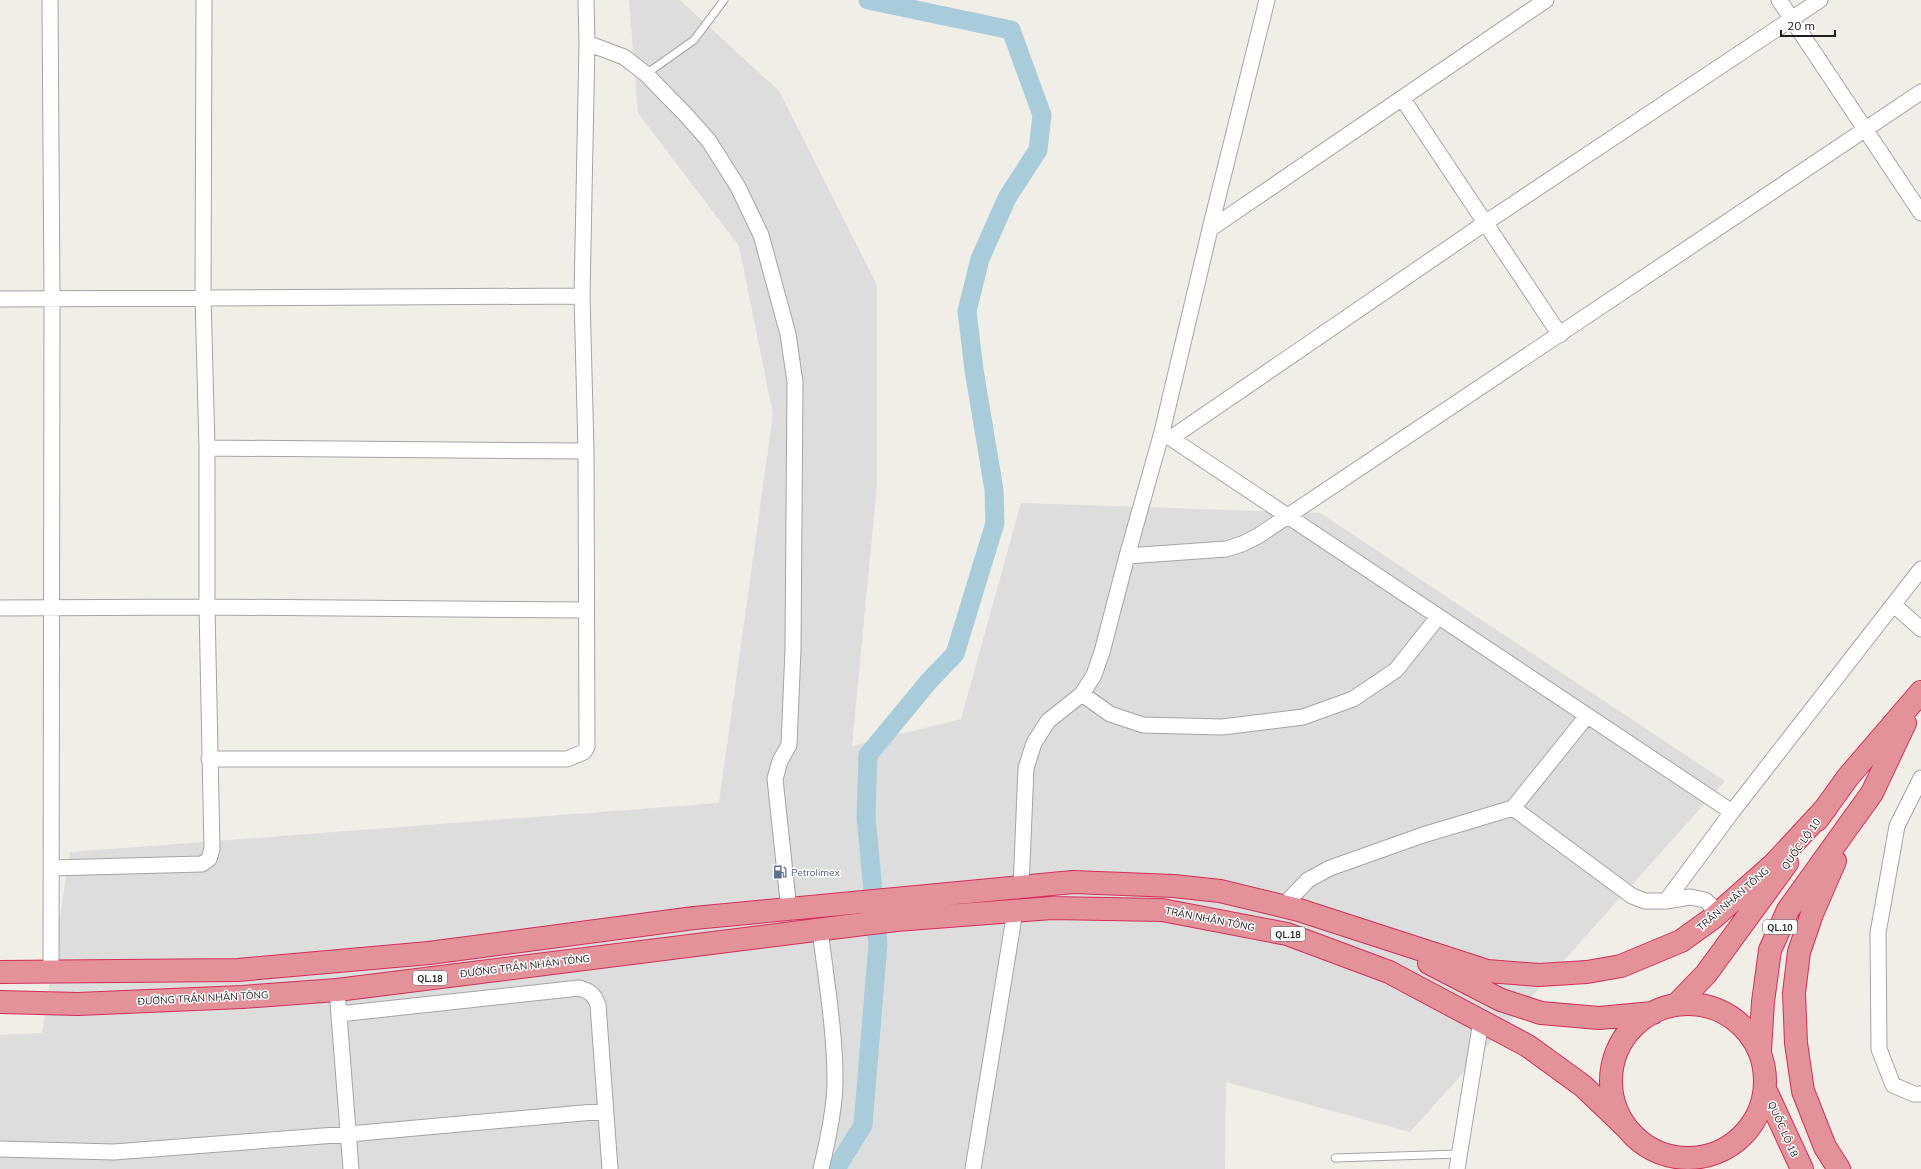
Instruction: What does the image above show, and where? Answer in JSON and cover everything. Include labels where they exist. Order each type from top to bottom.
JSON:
[{"type":"highway","name":"QUỐC LỘ 10","points":[[1676,1005],[1711,968],[1749,918],[1848,777],[1917,698]]},
{"type":"highway","name":"QUỐC LỘ 10","points":[[1760,1051],[1763,1002],[1770,950],[1788,910],[1872,793],[1917,698]]},
{"type":"highway","name":"TRẦN NHÂN TÔNG","points":[[858,924],[896,909],[1021,887],[1073,882],[1174,886],[1220,891],[1284,906],[1487,971],[1539,975],[1587,972],[1621,966],[1681,941],[1719,913],[1774,864],[1826,808]]},
{"type":"highway","name":"QUỐC LỘ 10","points":[[1839,1169],[1825,1147],[1803,1091],[1796,1043],[1794,992],[1799,952],[1812,914],[1851,823]]},
{"type":"highway","name":"TRẦN NHÂN TÔNG","points":[[789,910],[856,902],[896,909],[1015,911],[1052,908],[1162,910],[1287,934],[1389,972],[1528,1046],[1577,1082],[1643,1143],[1662,1154]]},
{"type":"highway","name":"QL.18","points":[[0,972],[238,970],[332,960],[429,953],[694,918],[789,910]]},
{"type":"highway","name":"ĐƯỜNG TRẦN NHÂN TÔNG","points":[[0,1002],[78,1004],[242,997],[337,990],[858,924]]},
{"type":"highway","name":"TRẦN NHÂN TÔNG","points":[[1365,931],[1501,1000],[1541,1013],[1599,1018],[1654,1013]]},
{"type":"highway","points":[[332,960],[337,990]]},
{"type":"highway","points":[[1627,1128],[1616,1108],[1611,1086],[1613,1064],[1621,1043],[1635,1025],[1654,1013],[1676,1005],[1696,1005],[1716,1009],[1734,1019],[1749,1033],[1760,1051],[1765,1069],[1765,1089],[1760,1111],[1748,1131],[1730,1146],[1708,1156],[1685,1158],[1662,1154]]},
{"type":"highway","name":"QUỐC LỘ 18","points":[[1765,1089],[1802,1169]]},
{"type":"highway","points":[[1662,1154],[1690,1169]]},
{"type":"street","points":[[50,0],[52,298],[51,971]]},
{"type":"street","points":[[51,868],[202,864],[209,859],[212,849],[207,607],[207,448],[203,297],[204,0]]},
{"type":"street","points":[[209,759],[567,759],[584,752],[587,747],[586,451],[582,296],[587,43],[586,0]]},
{"type":"street","points":[[1021,887],[1026,768],[1034,743],[1048,721],[1082,694],[1094,675],[1102,652],[1127,556],[1167,435],[1210,229],[1267,0]]},
{"type":"street","points":[[1210,229],[1546,0]]},
{"type":"street","points":[[1779,0],[1921,213]]},
{"type":"street","points":[[1167,435],[1820,0]]},
{"type":"street","points":[[587,43],[624,57],[646,74],[709,141],[738,187],[761,236],[788,334],[795,382],[794,649],[789,745],[780,761],[775,779],[789,910]]},
{"type":"street","points":[[1127,556],[1226,549],[1242,544],[1258,536],[1921,92]]},
{"type":"street","points":[[1402,98],[1560,335]]},
{"type":"street","points":[[0,299],[582,296]]},
{"type":"street","points":[[1167,435],[1732,812]]},
{"type":"street","points":[[207,448],[586,451]]},
{"type":"street","points":[[1666,901],[1732,812],[1921,569]]},
{"type":"street","points":[[1894,605],[1921,629]]},
{"type":"street","points":[[0,608],[207,607],[586,610]]},
{"type":"street","points":[[1082,694],[1110,714],[1143,725],[1222,727],[1303,717],[1354,699],[1396,670],[1438,616]]},
{"type":"street","points":[[1284,906],[1308,880],[1330,868],[1423,835],[1513,808],[1587,716]]},
{"type":"street","points":[[1921,778],[1897,826],[1878,932],[1879,1049],[1893,1085],[1914,1094],[1921,1094]]},
{"type":"street","points":[[1513,808],[1632,896],[1645,901],[1666,901],[1690,897],[1705,900],[1719,913]]},
{"type":"street","points":[[973,1169],[1015,911]]},
{"type":"street","points":[[820,929],[832,1026],[835,1083],[822,1169]]},
{"type":"street","points":[[339,1014],[579,988],[590,991],[595,996],[598,1005],[610,1169]]},
{"type":"street","points":[[337,990],[351,1169]]},
{"type":"street","points":[[1458,1162],[1481,1021]]},
{"type":"street","points":[[0,1149],[114,1152],[605,1112]]},
{"type":"lane","points":[[646,74],[694,40],[724,0]]},
{"type":"lane","points":[[1335,1158],[1458,1162]]},
{"type":"shaded area","points":[[629,0],[680,0],[779,91],[877,285],[877,484],[852,746],[961,719],[1021,503],[1320,513],[1725,781],[1410,1132],[1226,1082],[1225,1169],[0,1169],[0,1035],[42,1033],[70,852],[719,803],[773,414],[739,246],[638,113]]},
{"type":"waterway","points":[[836,1169],[863,1125],[878,944],[866,817],[868,755],[929,681],[955,654],[995,523],[994,490],[974,370],[967,311],[980,259],[1007,198],[1038,150],[1042,115],[1011,30],[868,0]]},
{"type":"place","name":"Petrolimex","points":[[780,872]]}]
